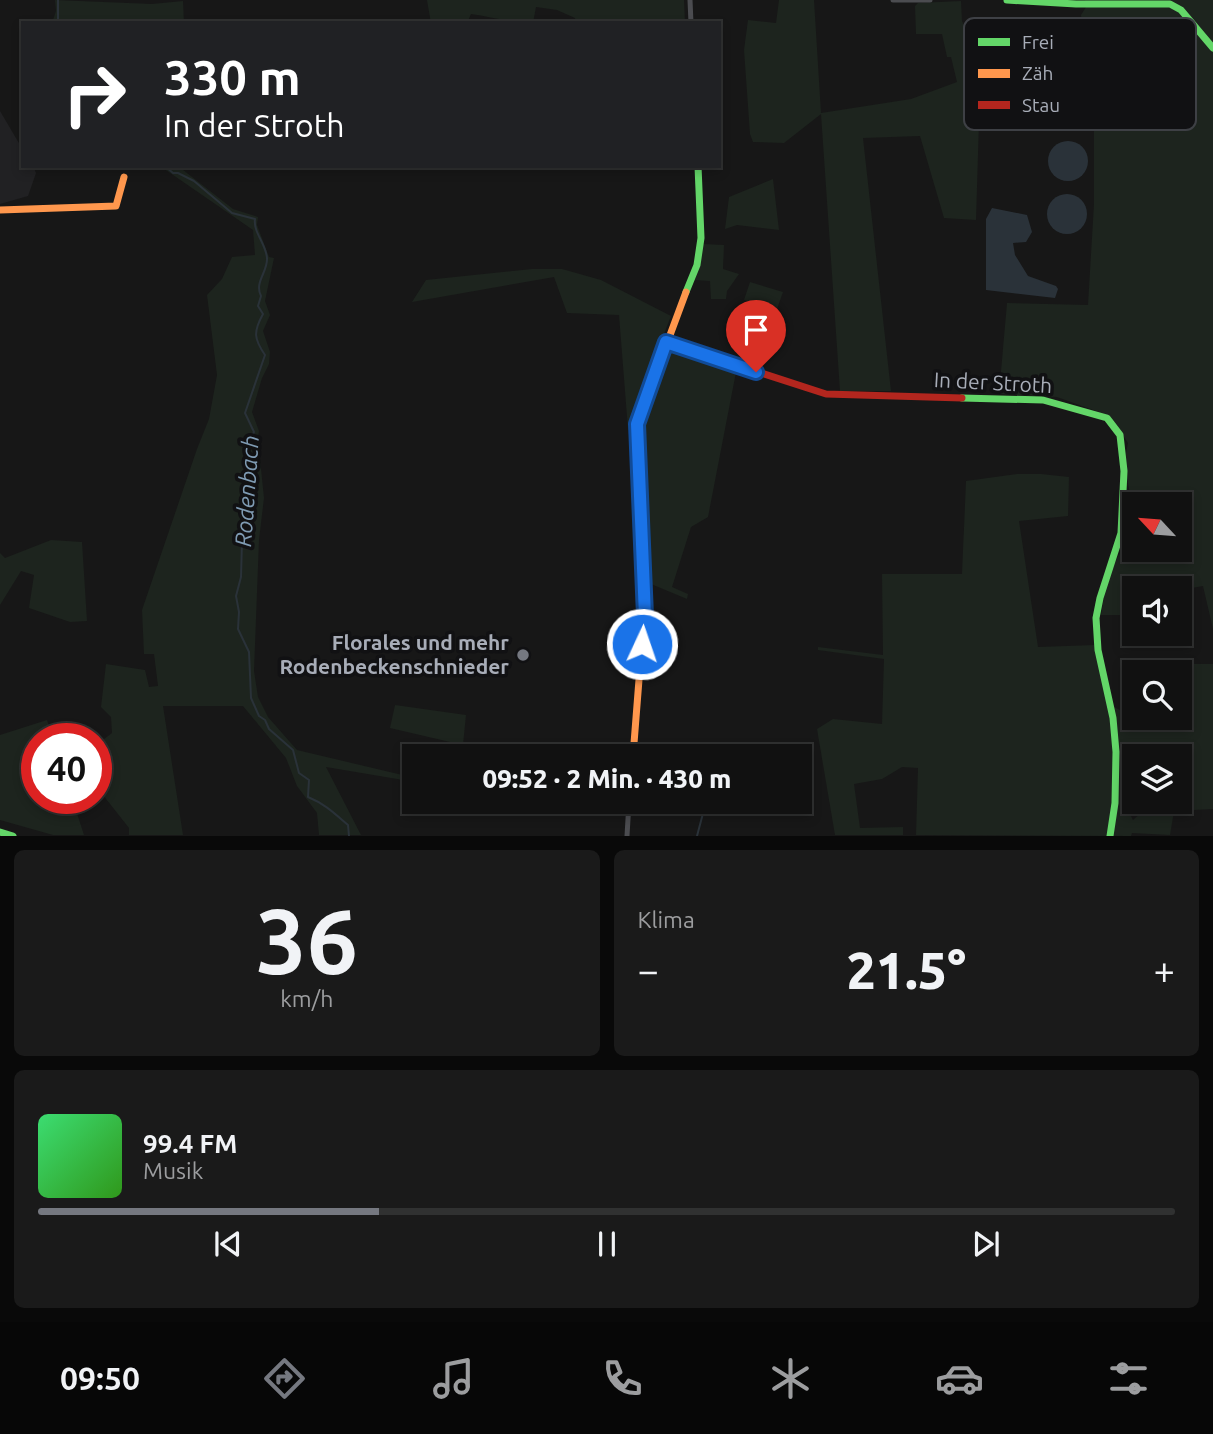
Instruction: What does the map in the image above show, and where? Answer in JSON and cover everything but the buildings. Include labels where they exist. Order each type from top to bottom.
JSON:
[{"type":"street","points":[[690,0],[691,21]]},
{"type":"street","points":[[893,0],[930,0]]},
{"type":"street","points":[[1007,0],[1076,4],[1170,2],[1188,18]]},
{"type":"street","points":[[1196,28],[1213,48]]},
{"type":"street","points":[[634,744],[645,616],[637,424],[697,265],[701,238],[698,168]]},
{"type":"street","points":[[0,210],[116,206],[124,177]]},
{"type":"street","name":"In der Stroth","points":[[666,342],[826,394],[1043,400],[1107,418],[1114,425],[1119,434],[1122,451],[1122,526],[1096,617],[1097,642],[1111,705],[1117,768],[1110,835]]},
{"type":"street","points":[[627,835],[628,814]]},
{"type":"street","points":[[0,832],[13,835]]},
{"type":"shaded area","points":[[55,0],[152,4],[183,1],[184,21],[53,21],[56,11]]},
{"type":"shaded area","points":[[427,0],[684,0],[685,21],[576,21],[575,18],[557,10],[536,7],[533,21],[510,21],[471,14],[468,21],[431,21]]},
{"type":"shaded area","points":[[779,0],[814,0],[821,113],[911,99],[957,82],[942,34],[916,34],[915,6],[918,3],[961,1],[964,25],[964,130],[979,130],[976,220],[944,218],[920,136],[863,138],[891,391],[840,391],[821,114],[784,143],[753,142],[750,134],[744,50],[748,20],[776,23]]},
{"type":"shaded area","points":[[1085,0],[1213,0],[1213,629],[1203,586],[1192,588],[1192,576],[1122,576],[1122,615],[1101,615],[1107,578],[1122,549],[1122,562],[1192,562],[1192,492],[1130,492],[1124,463],[1128,443],[1110,416],[1057,397],[999,394],[1007,303],[1088,305],[1094,204],[1094,130],[1196,130],[1196,18],[1081,18],[1086,7]]},
{"type":"shaded area","points":[[0,111],[21,147],[21,168],[34,168],[36,173],[28,196],[0,204]]},
{"type":"shaded area","points":[[1068,141],[1082,147],[1088,161],[1082,175],[1068,181],[1054,175],[1048,161],[1054,147]]},
{"type":"shaded area","points":[[163,168],[181,168],[233,209],[258,217],[257,225],[269,257],[274,258],[265,301],[270,315],[263,331],[270,352],[269,364],[252,412],[259,431],[254,459],[260,459],[264,498],[259,540],[254,671],[258,697],[268,717],[297,750],[402,775],[402,780],[326,767],[361,835],[319,835],[317,813],[297,786],[286,758],[243,706],[163,706],[183,835],[129,835],[129,828],[112,806],[112,723],[111,717],[101,707],[106,664],[145,670],[149,687],[158,686],[154,654],[144,654],[142,610],[209,419],[217,375],[207,295],[222,279],[232,257],[255,255],[253,230]]},
{"type":"shaded area","points":[[773,179],[779,230],[737,225],[725,229],[729,197]]},
{"type":"shaded area","points":[[1067,194],[1081,200],[1087,214],[1081,228],[1067,234],[1053,228],[1047,214],[1053,200]]},
{"type":"shaded area","points":[[992,208],[1027,215],[1032,232],[1026,242],[1013,243],[1015,255],[1028,276],[1056,286],[1058,289],[1055,298],[986,290],[986,219]]},
{"type":"shaded area","points":[[703,244],[724,245],[723,269],[739,274],[727,291],[726,299],[711,299],[710,281],[695,280]]},
{"type":"shaded area","points":[[532,269],[562,269],[601,280],[671,316],[660,344],[737,367],[708,517],[691,527],[672,587],[688,594],[687,599],[651,584],[643,450],[628,429],[619,315],[567,313],[554,277],[412,302],[426,280]]},
{"type":"shaded area","points":[[750,282],[783,292],[777,309],[744,300]]},
{"type":"shaded area","points":[[1017,474],[1069,477],[1068,516],[1019,521],[1038,647],[1095,645],[1108,704],[1122,711],[1122,730],[1192,730],[1192,664],[1213,664],[1213,809],[1192,810],[1192,744],[1122,744],[1122,814],[1130,814],[1133,820],[1140,814],[1174,814],[1170,835],[916,835],[918,768],[902,767],[882,779],[854,784],[860,828],[903,827],[903,835],[835,835],[817,729],[833,719],[882,724],[884,659],[818,650],[818,647],[883,655],[882,574],[962,574],[966,481]]},
{"type":"shaded area","points":[[51,540],[82,542],[87,621],[70,622],[29,608],[34,575],[21,571],[0,605],[0,553],[5,558]]},
{"type":"shaded area","points":[[395,705],[466,715],[463,744],[390,728]]},
{"type":"shaded area","points":[[21,728],[21,814],[77,814],[84,835],[53,835],[0,820],[0,735]]},
{"type":"waterway","name":"Rodenbach","points":[[58,0],[58,21]]},
{"type":"waterway","name":"Rodenbach","points":[[167,168],[194,181],[232,213],[255,219],[256,229],[266,253],[267,263],[259,286],[261,296],[258,306],[263,314],[256,335],[265,355],[245,413],[254,432],[244,451],[251,474],[248,486],[251,503],[242,541],[241,577],[236,596],[238,629],[249,652],[251,698],[259,716],[265,720],[269,729],[293,750],[299,773],[309,780],[308,797],[348,825],[349,836]]},
{"type":"waterway","points":[[697,836],[703,814]]},
{"type":"traffic: fast","points":[[1007,0],[1076,4],[1170,4],[1181,10],[1188,18]]},
{"type":"traffic: fast","points":[[1196,28],[1213,48]]},
{"type":"traffic: fast","points":[[686,292],[697,265],[701,238],[698,168]]},
{"type":"traffic: fast","points":[[962,398],[1043,400],[1107,418],[1120,435],[1124,471],[1121,533],[1096,618],[1098,650],[1113,718],[1116,752],[1115,803],[1110,836]]},
{"type":"traffic: fast","points":[[0,832],[13,836]]},
{"type":"traffic: slow","points":[[0,210],[116,206],[124,177]]},
{"type":"traffic: slow","points":[[634,744],[644,616],[637,424],[686,292]]},
{"type":"traffic: jam","points":[[666,342],[826,394],[962,398]]},
{"type":"place","name":"Florales und mehr Rodenbeckenschnieder","points":[[523,655]]},
{"type":"route","points":[[642,644],[645,616],[637,424],[666,342],[756,372]]}]
